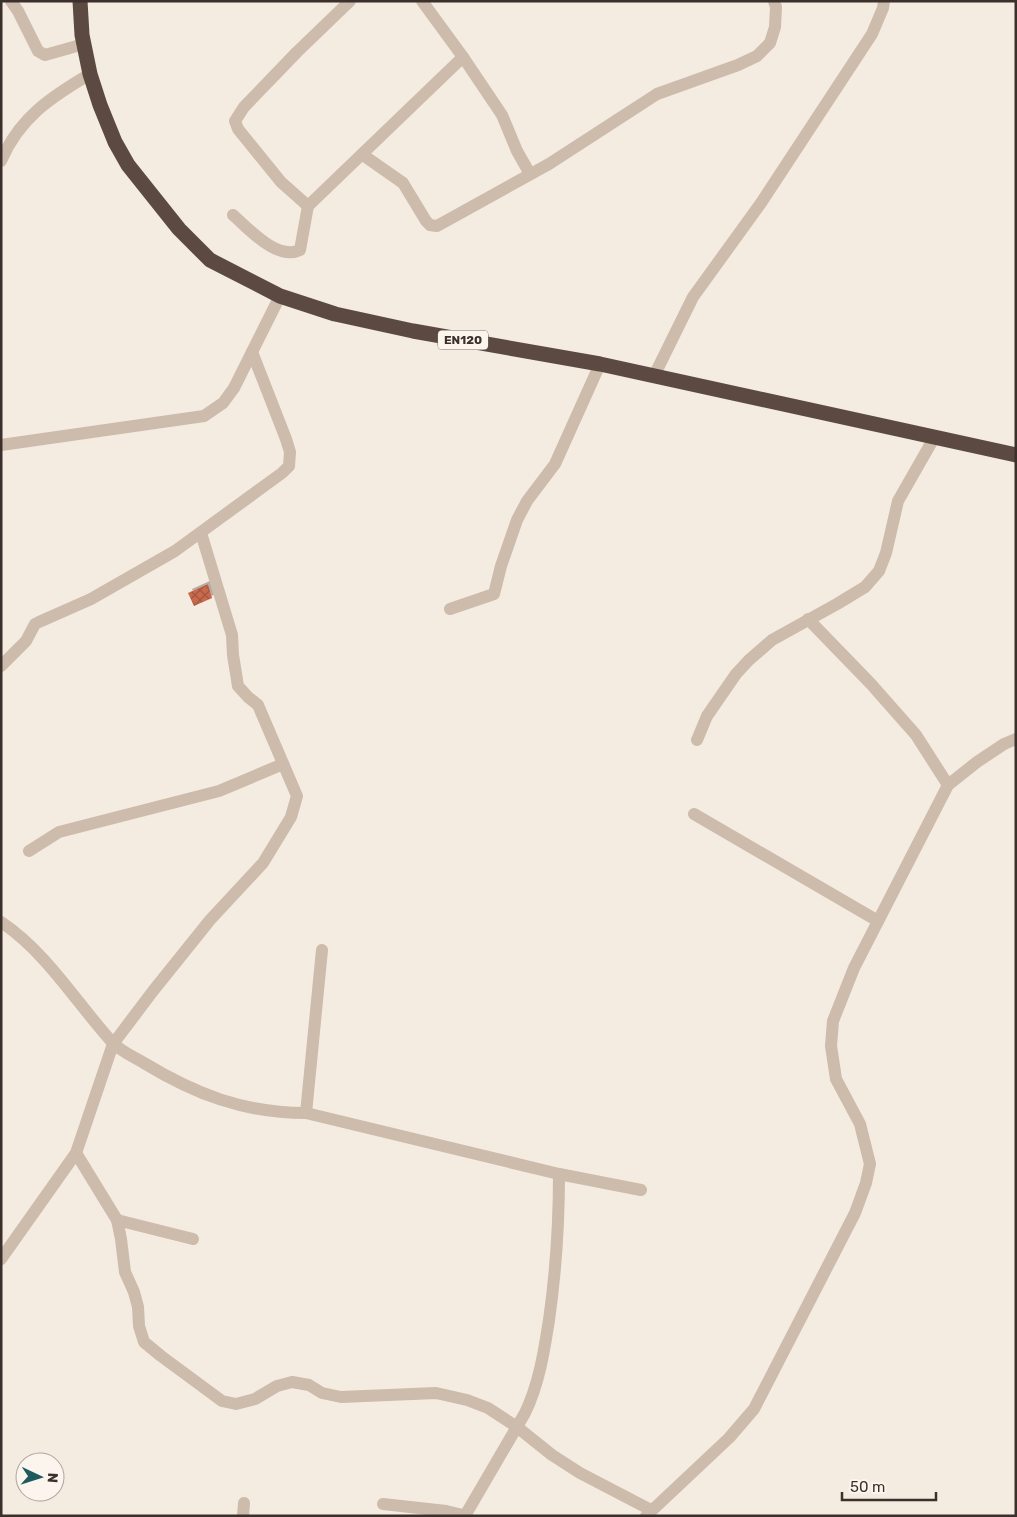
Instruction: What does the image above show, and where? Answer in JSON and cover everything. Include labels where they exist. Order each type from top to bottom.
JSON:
[{"type":"highway","name":"EN120","points":[[80,1],[80,22],[90,74],[112,132],[128,165],[179,229],[210,260],[280,296],[335,314],[600,364],[1016,455]]},
{"type":"street","points":[[12,1],[38,51],[42,54],[45,55],[84,44]]},
{"type":"street","points":[[308,206],[281,182],[238,129],[235,121],[244,108],[297,52],[350,1]]},
{"type":"street","points":[[422,1],[502,115],[516,151],[530,174]]},
{"type":"street","points":[[363,155],[403,183],[426,221],[437,226],[548,164],[657,94],[738,65],[757,56],[770,43],[775,27],[776,7],[774,1]]},
{"type":"street","points":[[654,376],[693,297],[761,203],[872,34],[884,1]]},
{"type":"street","points":[[233,215],[264,242],[277,250],[295,252],[300,250],[308,206],[463,57]]},
{"type":"street","points":[[1,161],[23,122],[57,93],[90,74]]},
{"type":"street","points":[[1,445],[204,416],[223,403],[234,388],[280,296]]},
{"type":"street","points":[[1,666],[26,641],[35,624],[91,599],[175,551],[289,466],[290,452],[286,439],[252,352]]},
{"type":"street","points":[[450,609],[494,594],[501,566],[517,520],[527,501],[555,464],[600,364]]},
{"type":"street","points":[[697,740],[707,716],[748,660],[772,640],[865,587],[879,571],[886,554],[898,501],[934,438]]},
{"type":"street","points":[[1,1259],[76,1152],[113,1044],[153,990],[210,920],[263,863],[292,817],[297,796],[258,705],[238,686],[232,635],[201,532]]},
{"type":"street","points":[[808,619],[871,684],[916,735],[948,784]]},
{"type":"street","points":[[76,1152],[117,1220],[123,1250],[124,1272],[134,1292],[138,1307],[139,1326],[144,1342],[222,1401],[236,1404],[255,1399],[276,1386],[292,1382],[309,1386],[322,1393],[341,1397],[436,1393],[474,1402],[488,1408],[518,1427],[552,1455],[580,1473],[649,1513],[729,1438],[754,1409],[847,1229],[866,1184],[870,1164],[860,1124],[836,1079],[831,1046],[833,1021],[854,968],[948,784],[1004,744],[1016,739]]},
{"type":"street","points":[[29,851],[59,832],[219,791],[283,764]]},
{"type":"street","points":[[694,814],[878,921]]},
{"type":"street","points":[[2,922],[48,963],[113,1044],[176,1082],[218,1100],[257,1109],[306,1113],[559,1174],[641,1190]]},
{"type":"street","points":[[306,1113],[322,950]]},
{"type":"street","points":[[383,1504],[466,1515],[476,1494],[518,1427],[531,1400],[545,1344],[553,1284],[559,1211],[559,1174]]},
{"type":"street","points":[[117,1220],[193,1239]]},
{"type":"building","points":[[208,584],[212,598],[194,606],[188,593]]}]
